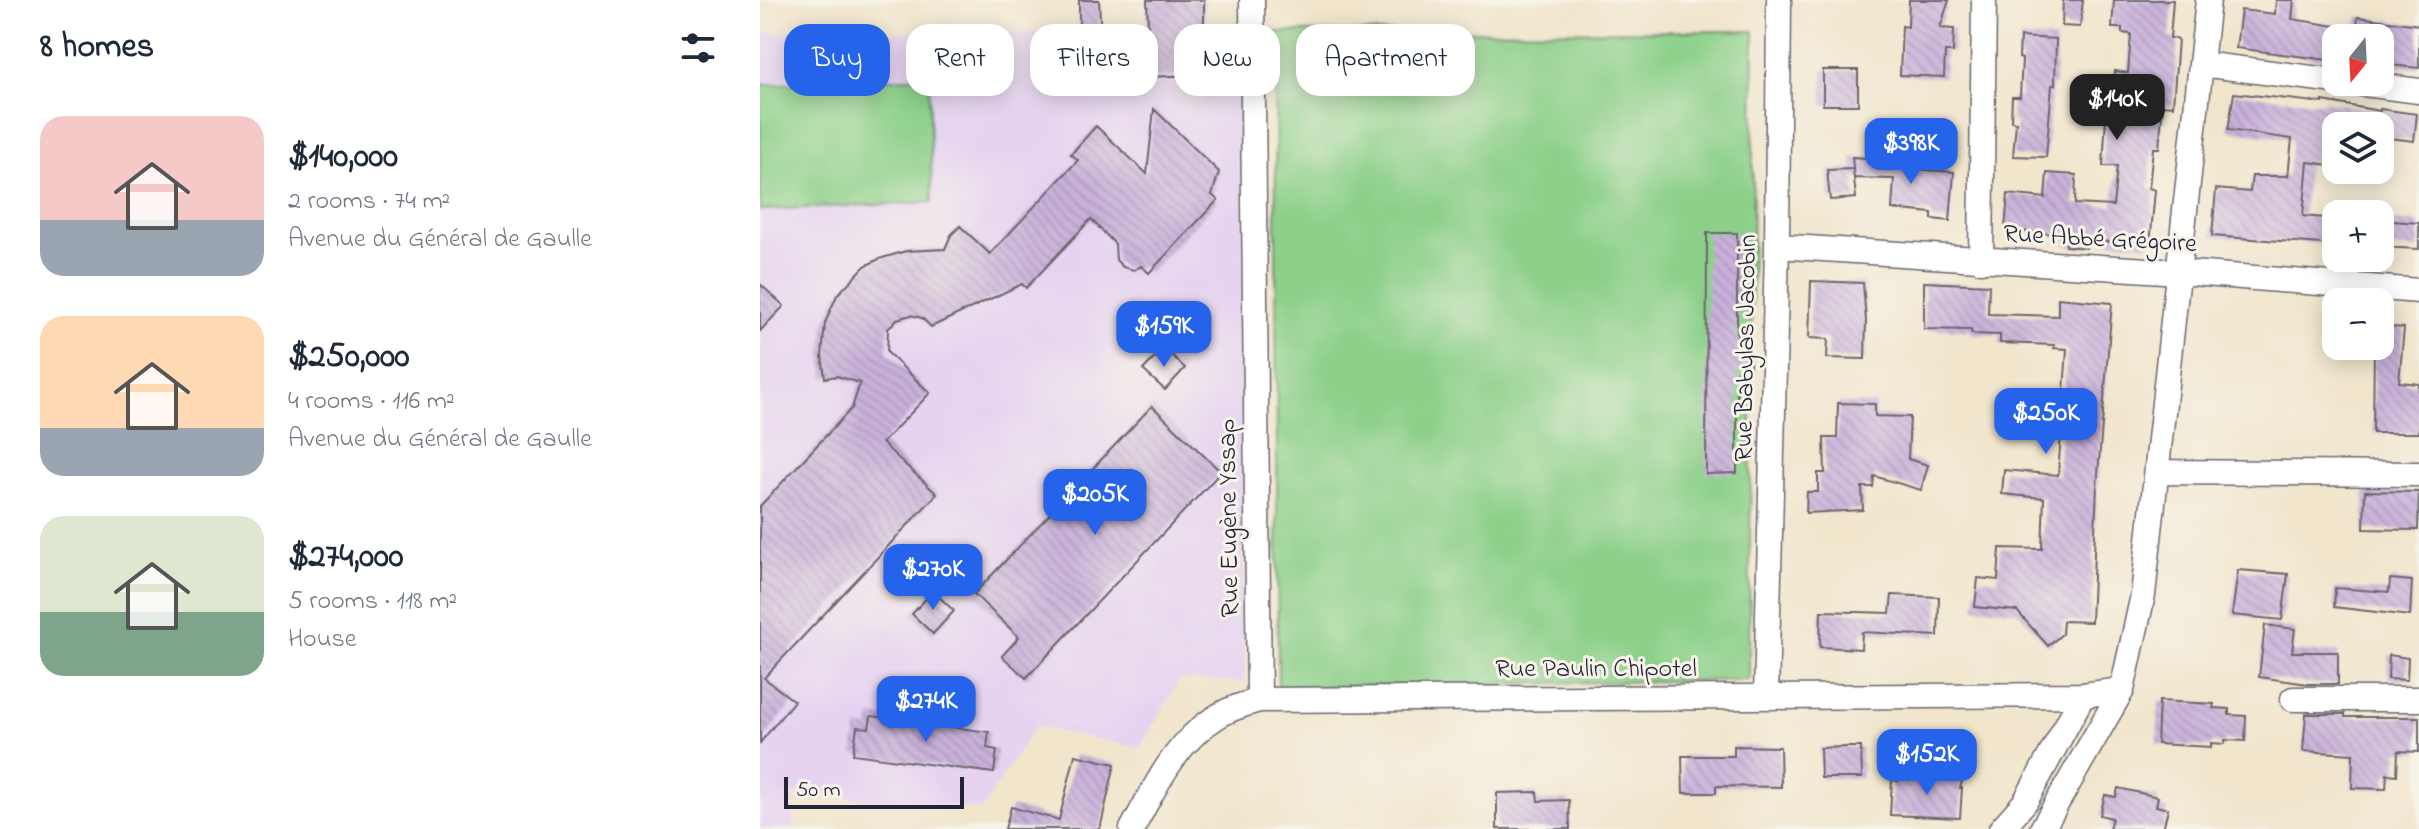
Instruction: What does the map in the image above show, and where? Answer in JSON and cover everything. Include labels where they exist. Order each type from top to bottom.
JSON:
[{"type":"street","name":"Rue Eugène Yssap","points":[[1252,0],[1259,700]]},
{"type":"street","name":"Rue Babylas Jacobin","points":[[1766,697],[1777,246],[1779,0]]},
{"type":"street","points":[[1981,261],[1984,0]]},
{"type":"street","points":[[2042,829],[2122,690],[2143,595],[2208,0]]},
{"type":"street","points":[[2201,64],[2322,79]]},
{"type":"street","points":[[2394,88],[2419,91]]},
{"type":"street","name":"Rue Abbé Grégoire","points":[[1777,246],[2419,291]]},
{"type":"street","points":[[2157,472],[2419,474]]},
{"type":"street","name":"Rue Paulin Chipotel","points":[[1132,829],[1172,757],[1200,727],[1222,713],[1259,700],[2083,695],[2122,690]]},
{"type":"street","points":[[2001,829],[2025,802],[2083,695]]},
{"type":"street","points":[[2293,699],[2419,699]]},
{"type":"shaded area","points":[[1014,32],[1030,32],[1030,96],[1158,96],[1158,32],[1174,32],[1174,96],[1242,96],[1245,682],[1180,679],[1140,748],[1035,726],[982,809],[792,793],[794,829],[760,829],[760,33],[784,33],[784,96],[890,96],[890,33],[906,33],[906,96],[1014,96]]},
{"type":"green space","points":[[1754,31],[1749,680],[1278,687],[1275,96],[1280,96],[1280,32],[1296,32],[1296,96],[1475,96],[1475,32]]},
{"type":"green space","points":[[906,78],[906,96],[929,96],[932,202],[760,210],[760,85],[784,84],[784,96],[890,96],[890,79]]},
{"type":"building","points":[[1079,0],[1099,0],[1100,24],[1079,24]]},
{"type":"building","points":[[1147,0],[1204,0],[1204,24],[1174,24],[1174,76],[1158,77],[1158,24],[1148,24]]},
{"type":"building","points":[[1909,0],[1949,0],[1940,28],[1954,29],[1953,52],[1945,52],[1944,77],[1900,75],[1902,26],[1908,27]]},
{"type":"building","points":[[2063,0],[2083,0],[2080,27],[2062,26]]},
{"type":"building","points":[[2114,0],[2173,0],[2170,38],[2178,39],[2173,106],[2163,105],[2159,148],[2153,148],[2149,188],[2155,190],[2150,245],[2087,240],[2086,248],[2066,246],[2066,235],[2005,230],[2008,194],[2045,198],[2047,173],[2076,175],[2075,204],[2113,206],[2117,166],[2103,166],[2106,117],[2110,117],[2115,71],[2128,73],[2131,34],[2122,33],[2122,28],[2112,28]]},
{"type":"building","points":[[2276,0],[2294,0],[2292,19],[2323,24],[2322,59],[2236,48],[2241,10],[2275,14]]},
{"type":"building","points":[[2358,17],[2419,25],[2419,68],[2394,65],[2394,24],[2357,24]]},
{"type":"building","points":[[2020,37],[2056,39],[2055,85],[2052,85],[2046,157],[2013,156],[2016,122],[2011,121],[2012,97],[2020,97]]},
{"type":"building","points":[[1823,70],[1858,70],[1858,105],[1823,105]]},
{"type":"building","points":[[2234,93],[2417,114],[2414,141],[2394,139],[2394,112],[2322,112],[2322,164],[2308,162],[2303,216],[2322,218],[2322,244],[2212,236],[2216,189],[2250,192],[2252,176],[2288,176],[2292,139],[2228,130]]},
{"type":"building","points":[[1154,109],[1219,172],[1212,195],[1218,200],[1149,273],[1141,266],[1134,270],[1123,267],[1116,260],[1115,244],[1091,219],[1026,288],[1022,284],[931,327],[922,318],[911,315],[897,319],[888,329],[887,352],[930,393],[882,443],[937,494],[764,678],[794,701],[760,743],[760,506],[852,408],[860,383],[837,376],[825,378],[822,356],[825,323],[837,295],[865,266],[879,259],[906,251],[945,249],[951,235],[960,226],[990,254],[1078,160],[1071,154],[1096,126],[1147,174]]},
{"type":"building","points":[[1852,157],[1901,160],[1901,168],[1954,172],[1950,221],[1932,219],[1932,213],[1892,209],[1894,179],[1854,178]]},
{"type":"building","points":[[1853,169],[1856,198],[1830,200],[1827,170]]},
{"type":"building","points":[[2394,221],[2419,223],[2419,249],[2394,248]]},
{"type":"building","points":[[1707,233],[1737,233],[1737,340],[1750,340],[1750,370],[1737,371],[1737,473],[1706,474]]},
{"type":"building","points":[[1811,281],[1863,283],[1865,359],[1827,358],[1828,339],[1809,338]]},
{"type":"building","points":[[1924,282],[1989,285],[1988,314],[2058,316],[2058,298],[2112,303],[2097,486],[2091,622],[2063,621],[2062,634],[2048,646],[2017,611],[1975,607],[1978,578],[1998,580],[2000,548],[2042,549],[2044,498],[2002,494],[2004,470],[2058,475],[2067,349],[2054,348],[2054,345],[2000,343],[2000,335],[1972,334],[1971,330],[1924,329]]},
{"type":"building","points":[[760,284],[784,306],[760,331]]},
{"type":"building","points":[[2394,327],[2404,328],[2399,382],[2419,384],[2419,433],[2373,433],[2374,360],[2394,360]]},
{"type":"building","points":[[1164,348],[1185,368],[1165,390],[1143,370]]},
{"type":"building","points":[[1838,403],[1875,404],[1875,416],[1910,417],[1908,459],[1928,465],[1921,490],[1874,476],[1873,487],[1862,487],[1863,510],[1806,513],[1807,492],[1818,492],[1818,473],[1825,473],[1824,438],[1837,438]]},
{"type":"building","points":[[1152,406],[1221,472],[1026,678],[1002,656],[1019,637],[974,594]]},
{"type":"building","points":[[2365,491],[2419,492],[2418,530],[2364,529]]},
{"type":"building","points":[[2238,570],[2288,574],[2282,620],[2232,615]]},
{"type":"building","points":[[2390,579],[2412,581],[2410,616],[2334,607],[2335,588],[2389,592]]},
{"type":"building","points":[[933,591],[954,611],[933,634],[912,614]]},
{"type":"building","points":[[1892,595],[1939,597],[1938,636],[1862,632],[1861,649],[1820,647],[1821,611],[1890,613]]},
{"type":"building","points":[[2265,625],[2295,629],[2292,652],[2338,652],[2338,684],[2308,684],[2259,677]]},
{"type":"building","points":[[2389,655],[2408,658],[2407,680],[2388,679]]},
{"type":"building","points":[[2159,701],[2214,704],[2213,708],[2229,709],[2229,715],[2246,716],[2245,741],[2225,740],[2225,744],[2211,743],[2211,747],[2157,744]]},
{"type":"building","points":[[2306,714],[2419,717],[2419,752],[2398,751],[2397,775],[2387,774],[2386,789],[2352,788],[2353,754],[2303,751]]},
{"type":"building","points":[[871,716],[989,732],[987,748],[997,750],[994,773],[853,754],[857,727],[869,728]]},
{"type":"building","points":[[1734,746],[1780,747],[1781,787],[1716,786],[1716,793],[1683,793],[1682,756],[1734,756]]},
{"type":"building","points":[[1861,747],[1862,778],[1821,778],[1820,748]]},
{"type":"building","points":[[1075,755],[1115,764],[1100,829],[1005,829],[1011,807],[1059,820]]},
{"type":"building","points":[[1898,776],[1963,778],[1960,818],[1890,815],[1892,780],[1898,781]]},
{"type":"building","points":[[2118,788],[2158,797],[2156,806],[2168,809],[2163,829],[2109,829],[2112,818],[2100,815],[2105,795],[2116,797]]},
{"type":"building","points":[[1537,792],[1538,801],[1569,800],[1570,829],[1497,829],[1497,793]]}]
